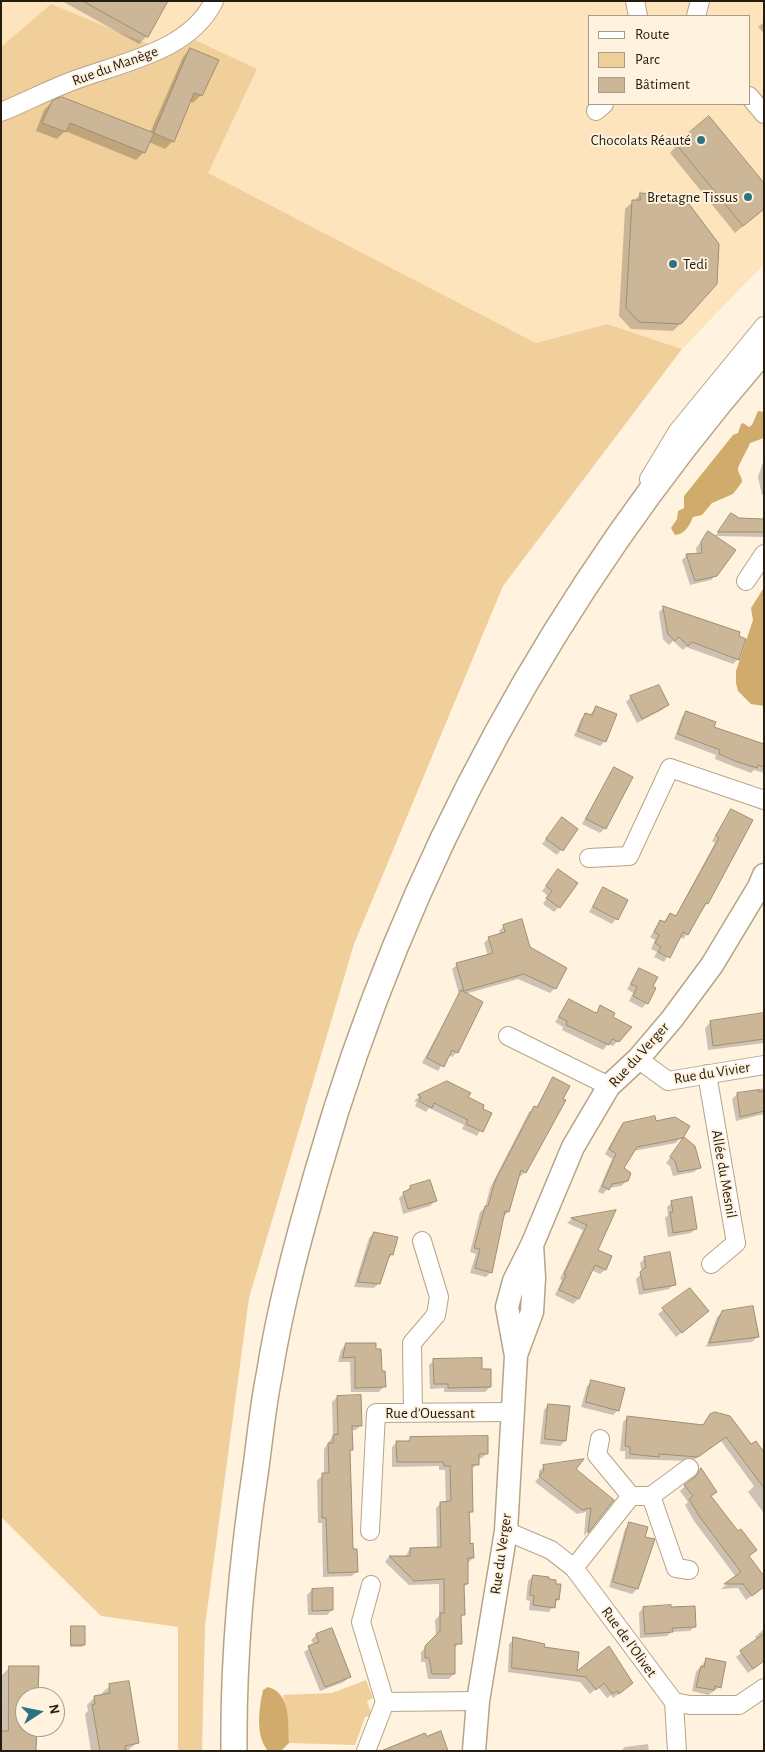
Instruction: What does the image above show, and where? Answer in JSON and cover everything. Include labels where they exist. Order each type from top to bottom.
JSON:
[{"type":"main road","points":[[234,1751],[238,1627],[247,1525],[269,1376],[304,1217],[332,1121],[388,963],[423,881],[516,697],[566,616],[633,516],[686,442],[764,350]]},
{"type":"street","name":"Rue du Manège","points":[[1,112],[73,80],[158,51],[206,18],[214,1]]},
{"type":"street","points":[[635,1],[638,15]]},
{"type":"street","points":[[696,15],[700,1]]},
{"type":"street","points":[[750,97],[764,114]]},
{"type":"street","points":[[633,516],[654,469],[678,431],[764,326]]},
{"type":"street","points":[[746,581],[764,554]]},
{"type":"street","points":[[589,858],[629,856],[670,768],[764,800]]},
{"type":"street","name":"Rue du Verger","points":[[474,1751],[478,1701],[506,1531],[516,1356],[507,1307],[514,1281],[532,1245],[573,1147],[609,1086],[638,1059],[672,1019],[712,965],[759,888],[764,875]]},
{"type":"street","points":[[508,1036],[609,1086]]},
{"type":"street","name":"Rue du Vivier","points":[[638,1059],[668,1081],[764,1065]]},
{"type":"street","name":"Allée du Mesnil","points":[[707,1074],[736,1243],[711,1264]]},
{"type":"street","points":[[413,1413],[412,1343],[436,1315],[439,1297],[422,1241]]},
{"type":"street","name":"Rue d'Ouessant","points":[[370,1531],[376,1413],[514,1412]]},
{"type":"street","points":[[600,1439],[597,1454],[631,1496]]},
{"type":"street","points":[[631,1496],[651,1496],[689,1468]]},
{"type":"street","points":[[574,1568],[631,1496]]},
{"type":"street","points":[[651,1496],[676,1568],[689,1570]]},
{"type":"street","name":"Rue de l'Olivet","points":[[506,1531],[551,1550],[574,1568],[674,1702]]},
{"type":"street","points":[[366,1751],[385,1702],[361,1622],[370,1585]]},
{"type":"street","points":[[677,1751],[674,1702],[690,1705],[739,1705],[764,1688]]},
{"type":"street","points":[[385,1702],[478,1701]]},
{"type":"shaded area","points":[[1,1],[764,1],[764,264],[682,349],[607,324],[536,343],[207,173],[257,69],[170,53],[1,47]]},
{"type":"shaded area","points":[[758,411],[764,412],[764,438],[750,443],[738,468],[742,482],[733,494],[712,503],[702,515],[693,517],[684,531],[675,535],[671,528],[677,519],[678,511],[684,508],[684,496],[733,435],[738,433],[741,424],[743,423],[749,427],[752,425]]},
{"type":"shaded area","points":[[764,569],[764,706],[751,704],[738,691],[736,671],[753,620],[751,608],[763,589]]},
{"type":"shaded area","points":[[268,1687],[281,1695],[287,1710],[289,1743],[281,1751],[268,1751],[261,1738],[259,1722],[260,1705],[263,1690]]},
{"type":"green space","points":[[51,4],[170,53],[195,40],[257,69],[208,173],[536,343],[607,324],[682,349],[503,586],[354,944],[249,1298],[205,1626],[202,1751],[178,1751],[178,1627],[101,1616],[1,1517],[1,47]]},
{"type":"green space","points":[[366,1680],[373,1698],[367,1701],[372,1715],[365,1717],[355,1745],[289,1743],[288,1721],[283,1695],[332,1693]]},
{"type":"building","points":[[83,1],[168,1],[148,37]]},
{"type":"building","points":[[190,48],[219,60],[202,96],[194,93],[174,142],[154,133]]},
{"type":"building","points":[[62,97],[154,133],[145,153],[70,123],[66,132],[42,123],[52,101]]},
{"type":"building","points":[[709,116],[764,183],[764,209],[743,226],[676,144]]},
{"type":"building","name":"Tedi","points":[[640,193],[681,196],[680,203],[689,204],[719,244],[717,284],[681,324],[639,322],[626,308],[632,200],[640,200]]},
{"type":"building","points":[[731,513],[739,518],[764,519],[764,532],[718,532]]},
{"type":"building","points":[[708,531],[736,550],[717,576],[695,581],[686,554],[702,553],[701,542]]},
{"type":"building","points":[[663,606],[740,632],[739,636],[746,639],[739,660],[692,642],[688,646],[679,637],[675,641],[668,634]]},
{"type":"building","points":[[659,685],[669,705],[642,719],[630,696]]},
{"type":"building","points":[[596,706],[617,714],[606,742],[578,731],[585,713],[592,715]]},
{"type":"building","points":[[686,711],[716,722],[714,727],[764,744],[764,767],[758,765],[757,768],[735,761],[719,754],[720,750],[678,734]]},
{"type":"building","points":[[614,767],[633,777],[606,829],[586,819]]},
{"type":"building","points":[[731,809],[753,820],[708,904],[706,903],[688,935],[683,932],[670,958],[658,952],[661,947],[655,943],[659,935],[654,932],[660,920],[665,922],[670,913],[676,916],[719,838],[716,836]]},
{"type":"building","points":[[562,817],[578,829],[563,851],[546,839]]},
{"type":"building","points":[[558,869],[578,883],[560,908],[546,898],[552,891],[546,886]]},
{"type":"building","points":[[603,887],[628,900],[618,920],[593,907]]},
{"type":"building","points":[[522,919],[530,947],[567,968],[556,989],[524,974],[464,991],[456,963],[493,953],[488,937],[505,932],[503,925]]},
{"type":"building","points":[[639,968],[658,977],[653,986],[656,988],[648,1004],[633,996],[637,987],[631,984]]},
{"type":"building","points":[[461,990],[483,1002],[458,1053],[452,1050],[444,1067],[427,1058]]},
{"type":"building","points":[[569,999],[597,1013],[600,1005],[615,1013],[613,1017],[632,1027],[619,1042],[612,1039],[609,1045],[566,1025],[567,1021],[559,1017]]},
{"type":"building","points":[[764,1013],[764,1039],[713,1046],[710,1021]]},
{"type":"building","points":[[553,1077],[570,1086],[563,1099],[566,1100],[526,1173],[521,1170],[509,1212],[505,1211],[492,1273],[475,1268],[480,1249],[474,1248],[485,1206],[488,1206],[495,1181],[534,1106],[537,1107]]},
{"type":"building","points":[[447,1081],[471,1093],[468,1097],[484,1105],[483,1109],[492,1113],[483,1132],[466,1124],[468,1120],[434,1103],[432,1108],[419,1101],[421,1097],[418,1095]]},
{"type":"building","points":[[759,1090],[759,1092],[764,1091],[764,1111],[740,1117],[737,1093]]},
{"type":"building","points":[[655,1116],[656,1121],[675,1117],[690,1126],[683,1138],[637,1147],[624,1168],[631,1173],[628,1181],[612,1184],[609,1190],[602,1186],[616,1154],[609,1149],[623,1123]]},
{"type":"building","points":[[684,1137],[695,1146],[701,1168],[678,1172],[675,1161],[670,1157]]},
{"type":"building","points":[[430,1180],[437,1201],[408,1209],[403,1192],[411,1189],[410,1186]]},
{"type":"building","points":[[692,1197],[697,1229],[673,1233],[670,1212],[673,1212],[671,1201]]},
{"type":"building","points":[[616,1210],[598,1250],[612,1256],[606,1270],[595,1265],[579,1299],[559,1290],[566,1275],[564,1274],[587,1225],[571,1218]]},
{"type":"building","points":[[374,1232],[398,1237],[393,1255],[390,1254],[380,1284],[358,1282]]},
{"type":"building","points":[[670,1252],[676,1285],[644,1290],[640,1272],[646,1267],[644,1257]]},
{"type":"building","points":[[690,1288],[709,1311],[682,1333],[662,1308]]},
{"type":"building","points":[[753,1306],[759,1337],[709,1343],[722,1311]]},
{"type":"building","points":[[346,1343],[376,1343],[376,1349],[381,1349],[382,1371],[385,1371],[386,1387],[355,1388],[355,1357],[343,1358]]},
{"type":"building","points":[[482,1358],[482,1369],[491,1369],[491,1387],[448,1388],[448,1384],[434,1384],[433,1359]]},
{"type":"building","points":[[591,1380],[625,1388],[619,1411],[586,1402]]},
{"type":"building","points":[[361,1395],[362,1426],[352,1426],[353,1450],[350,1450],[353,1549],[357,1549],[358,1572],[328,1573],[326,1518],[322,1518],[322,1473],[329,1473],[328,1443],[333,1443],[333,1435],[338,1434],[337,1396]]},
{"type":"building","points":[[548,1404],[570,1406],[566,1441],[545,1439]]},
{"type":"building","points":[[715,1412],[730,1416],[751,1444],[756,1441],[764,1452],[764,1488],[726,1437],[698,1457],[659,1454],[659,1457],[630,1454],[630,1447],[625,1446],[627,1416],[703,1425],[710,1414]]},
{"type":"building","points":[[488,1436],[488,1454],[479,1454],[479,1465],[472,1465],[473,1512],[469,1512],[470,1544],[473,1543],[474,1558],[468,1558],[468,1584],[464,1584],[465,1615],[461,1615],[462,1644],[455,1644],[455,1674],[432,1674],[429,1658],[425,1658],[425,1646],[440,1631],[440,1613],[444,1613],[444,1579],[414,1581],[389,1556],[410,1556],[410,1548],[441,1547],[440,1502],[451,1501],[450,1466],[444,1466],[443,1462],[397,1462],[396,1441],[410,1441],[410,1437]]},
{"type":"building","points":[[584,1459],[576,1469],[614,1500],[588,1533],[591,1508],[582,1510],[539,1476],[544,1470],[543,1465]]},
{"type":"building","points":[[701,1468],[717,1492],[711,1496],[738,1531],[741,1529],[757,1550],[749,1556],[764,1576],[764,1587],[752,1596],[743,1584],[724,1584],[741,1572],[699,1516],[689,1499],[693,1496],[684,1485],[696,1476]]},
{"type":"building","points":[[629,1522],[648,1527],[645,1537],[655,1539],[638,1589],[613,1582]]},
{"type":"building","points":[[533,1575],[549,1577],[549,1579],[556,1580],[556,1584],[561,1584],[559,1600],[556,1599],[555,1608],[533,1605],[534,1596],[530,1595]]},
{"type":"building","points":[[333,1588],[333,1610],[312,1611],[312,1589]]},
{"type":"building","points":[[671,1605],[671,1607],[695,1606],[696,1627],[672,1628],[673,1632],[645,1634],[643,1607]]},
{"type":"building","points":[[71,1626],[85,1626],[85,1645],[71,1645]]},
{"type":"building","points":[[332,1628],[351,1677],[325,1687],[308,1646],[319,1642],[316,1634]]},
{"type":"building","points":[[764,1634],[764,1661],[753,1669],[740,1651]]},
{"type":"building","points":[[513,1637],[545,1644],[544,1647],[579,1652],[577,1671],[609,1646],[633,1683],[619,1694],[617,1691],[612,1694],[604,1683],[596,1690],[586,1677],[512,1668]]},
{"type":"building","points":[[706,1658],[726,1662],[721,1688],[715,1686],[714,1690],[696,1687],[701,1666],[704,1667]]},
{"type":"building","points":[[9,1666],[39,1666],[38,1687],[15,1687],[15,1737],[37,1737],[36,1751],[1,1751],[1,1731],[8,1731]]},
{"type":"building","points":[[129,1681],[139,1743],[125,1746],[126,1751],[100,1751],[92,1705],[95,1704],[94,1696],[110,1693],[109,1684]]},
{"type":"building","points":[[441,1731],[448,1751],[381,1751],[425,1733],[427,1736]]},
{"type":"place","name":"Chocolats Réauté","points":[[701,140]]},
{"type":"place","name":"Bretagne Tissus","points":[[748,197]]},
{"type":"place","name":"Tedi","points":[[673,264]]}]
